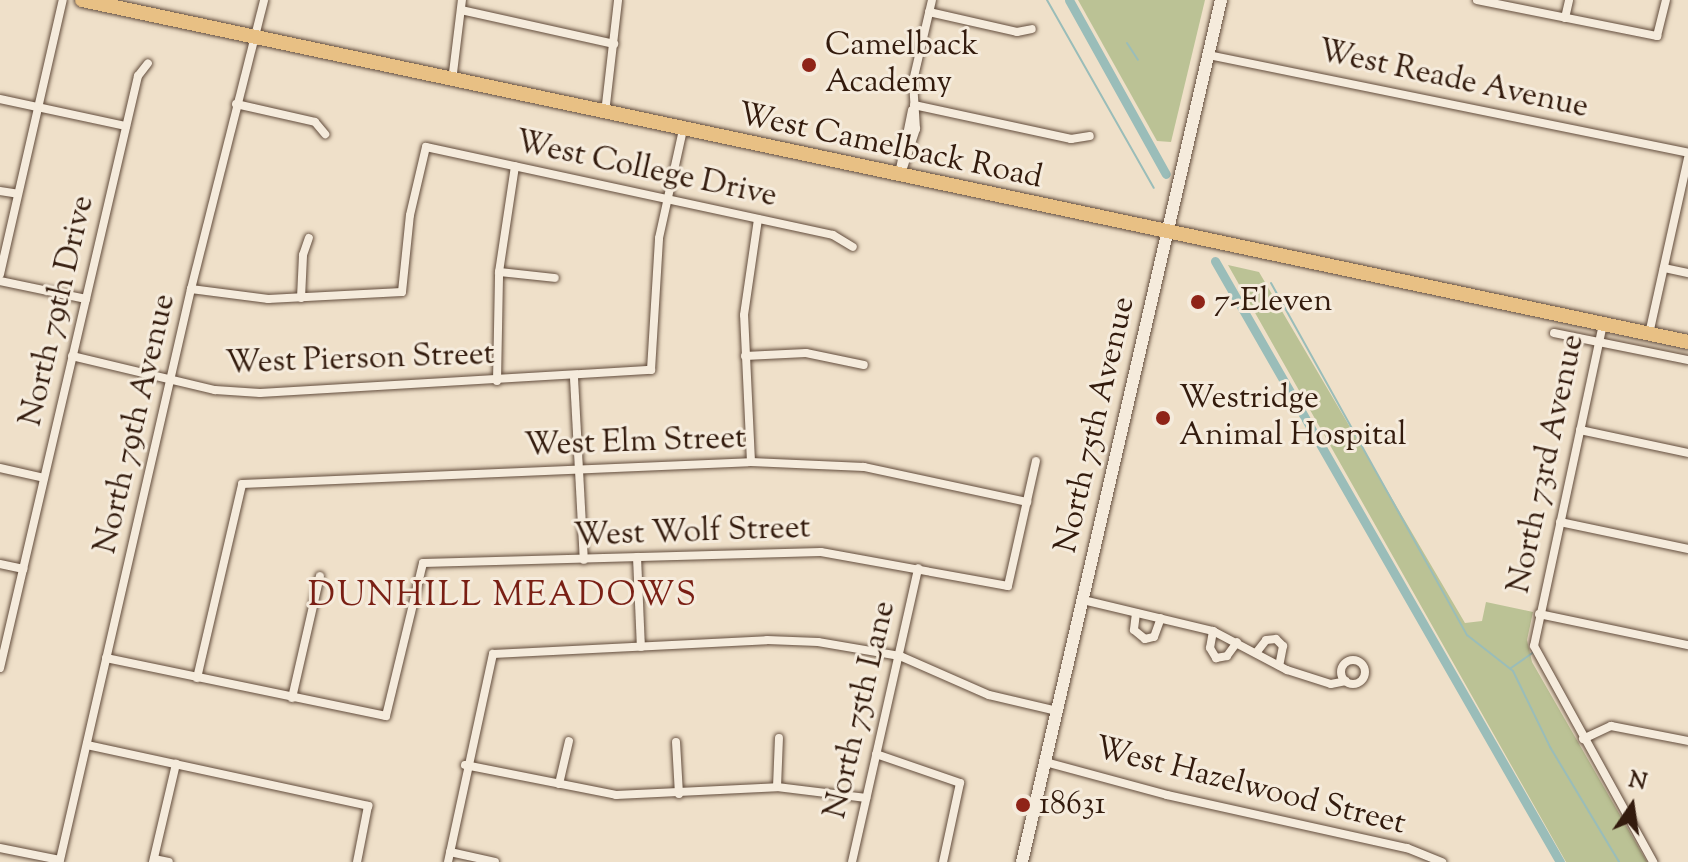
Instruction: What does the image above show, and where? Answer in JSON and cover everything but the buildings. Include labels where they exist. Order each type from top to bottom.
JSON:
[{"type":"main road","name":"West Camelback Road","points":[[82,0],[1166,234],[1688,342]]},
{"type":"main road","name":"North 75th Avenue","points":[[1022,862],[1221,0]]},
{"type":"street","points":[[0,274],[63,0]]},
{"type":"street","name":"North 79th Avenue","points":[[0,848],[60,860],[191,289],[264,0]]},
{"type":"street","points":[[605,113],[618,0]]},
{"type":"street","points":[[899,177],[898,162],[914,105],[913,81],[932,0]]},
{"type":"street","points":[[1477,0],[1657,36],[1666,0]]},
{"type":"street","points":[[1565,18],[1569,0]]},
{"type":"street","points":[[452,81],[462,5],[614,44]]},
{"type":"street","points":[[929,12],[1017,32],[1032,29]]},
{"type":"street","name":"West Reade Avenue","points":[[1208,55],[1688,156]]},
{"type":"street","name":"North 79th Drive","points":[[1,661],[138,76],[148,63]]},
{"type":"street","points":[[0,99],[126,126]]},
{"type":"street","points":[[236,104],[315,122],[325,134]]},
{"type":"street","points":[[914,105],[1071,139],[1090,136]]},
{"type":"street","points":[[667,199],[683,130]]},
{"type":"street","name":"West College Drive","points":[[301,298],[402,292],[413,200],[426,147],[833,235],[853,247]]},
{"type":"street","points":[[1649,334],[1685,181],[1688,156]]},
{"type":"street","points":[[497,381],[499,272],[515,166]]},
{"type":"street","points":[[0,191],[18,194]]},
{"type":"street","name":"West Pierson Street","points":[[72,356],[171,379],[260,393],[574,378],[651,370],[653,288],[667,199]]},
{"type":"street","points":[[751,462],[745,356],[749,265],[758,219]]},
{"type":"street","points":[[191,289],[241,298],[301,298],[303,255],[309,238]]},
{"type":"street","points":[[1664,268],[1688,273]]},
{"type":"street","points":[[499,272],[555,278]]},
{"type":"street","points":[[0,281],[86,299]]},
{"type":"street","name":"North 73rd Avenue","points":[[1603,324],[1539,614],[1535,651],[1653,862]]},
{"type":"street","points":[[1554,333],[1688,360]]},
{"type":"street","points":[[745,356],[806,353],[864,365]]},
{"type":"street","points":[[574,378],[584,560]]},
{"type":"street","points":[[1580,430],[1688,453]]},
{"type":"street","points":[[1027,502],[1036,461]]},
{"type":"street","name":"West Elm Street","points":[[197,678],[242,484],[751,462],[864,467],[1027,502]]},
{"type":"street","points":[[0,468],[44,478]]},
{"type":"street","name":"West Wolf Street","points":[[292,698],[386,716],[423,563],[821,552],[1008,586],[1027,502]]},
{"type":"street","points":[[1560,522],[1688,549]]},
{"type":"street","points":[[637,557],[641,647]]},
{"type":"street","points":[[0,564],[23,569]]},
{"type":"street","name":"North 75th Lane","points":[[852,862],[918,568]]},
{"type":"street","points":[[106,658],[292,698],[320,576]]},
{"type":"street","points":[[1083,600],[1213,631],[1279,666],[1331,684],[1346,681]]},
{"type":"street","points":[[1136,613],[1134,630],[1141,639],[1154,637],[1161,618]]},
{"type":"street","points":[[1539,614],[1688,645]]},
{"type":"street","points":[[1213,631],[1210,648],[1216,658],[1227,656],[1237,642]]},
{"type":"street","points":[[495,862],[449,857],[465,765],[493,654],[797,640],[900,656],[989,695],[1057,711]]},
{"type":"street","points":[[1256,653],[1266,640],[1281,641],[1279,666]]},
{"type":"street","points":[[1583,739],[1611,726],[1688,741]]},
{"type":"street","points":[[777,787],[779,738]]},
{"type":"street","points":[[559,784],[569,741]]},
{"type":"street","points":[[676,742],[679,794]]},
{"type":"street","points":[[87,745],[368,806],[357,862]]},
{"type":"street","points":[[876,754],[960,783],[943,862]]},
{"type":"street","name":"West Hazelwood Street","points":[[1045,762],[1167,795],[1407,848],[1442,862]]},
{"type":"street","points":[[169,862],[153,860],[176,764]]},
{"type":"street","points":[[465,765],[616,795],[777,787],[866,798]]},
{"type":"green space","points":[[1078,0],[1205,0],[1171,142],[1157,141]]},
{"type":"green space","points":[[1228,265],[1259,272],[1465,623],[1482,621],[1486,602],[1533,612],[1527,640],[1532,662],[1647,862],[1566,862]]},
{"type":"waterway","points":[[1047,0],[1154,188]]},
{"type":"waterway","points":[[1069,0],[1166,174]]},
{"type":"waterway","points":[[1127,43],[1138,60]]},
{"type":"waterway","points":[[1215,261],[1560,862]]},
{"type":"waterway","points":[[1271,283],[1467,635],[1513,671],[1550,747],[1619,862]]},
{"type":"waterway","points":[[1511,668],[1534,652]]},
{"type":"place","name":"Camelback Academy","points":[[809,65]]},
{"type":"place","name":"7-Eleven","points":[[1198,302]]},
{"type":"place","name":"Westridge Animal Hospital","points":[[1163,418]]},
{"type":"place","name":"18631","points":[[1023,805]]},
{"type":"district","name":"DUNHILL MEADOWS","points":[[503,597]]}]
